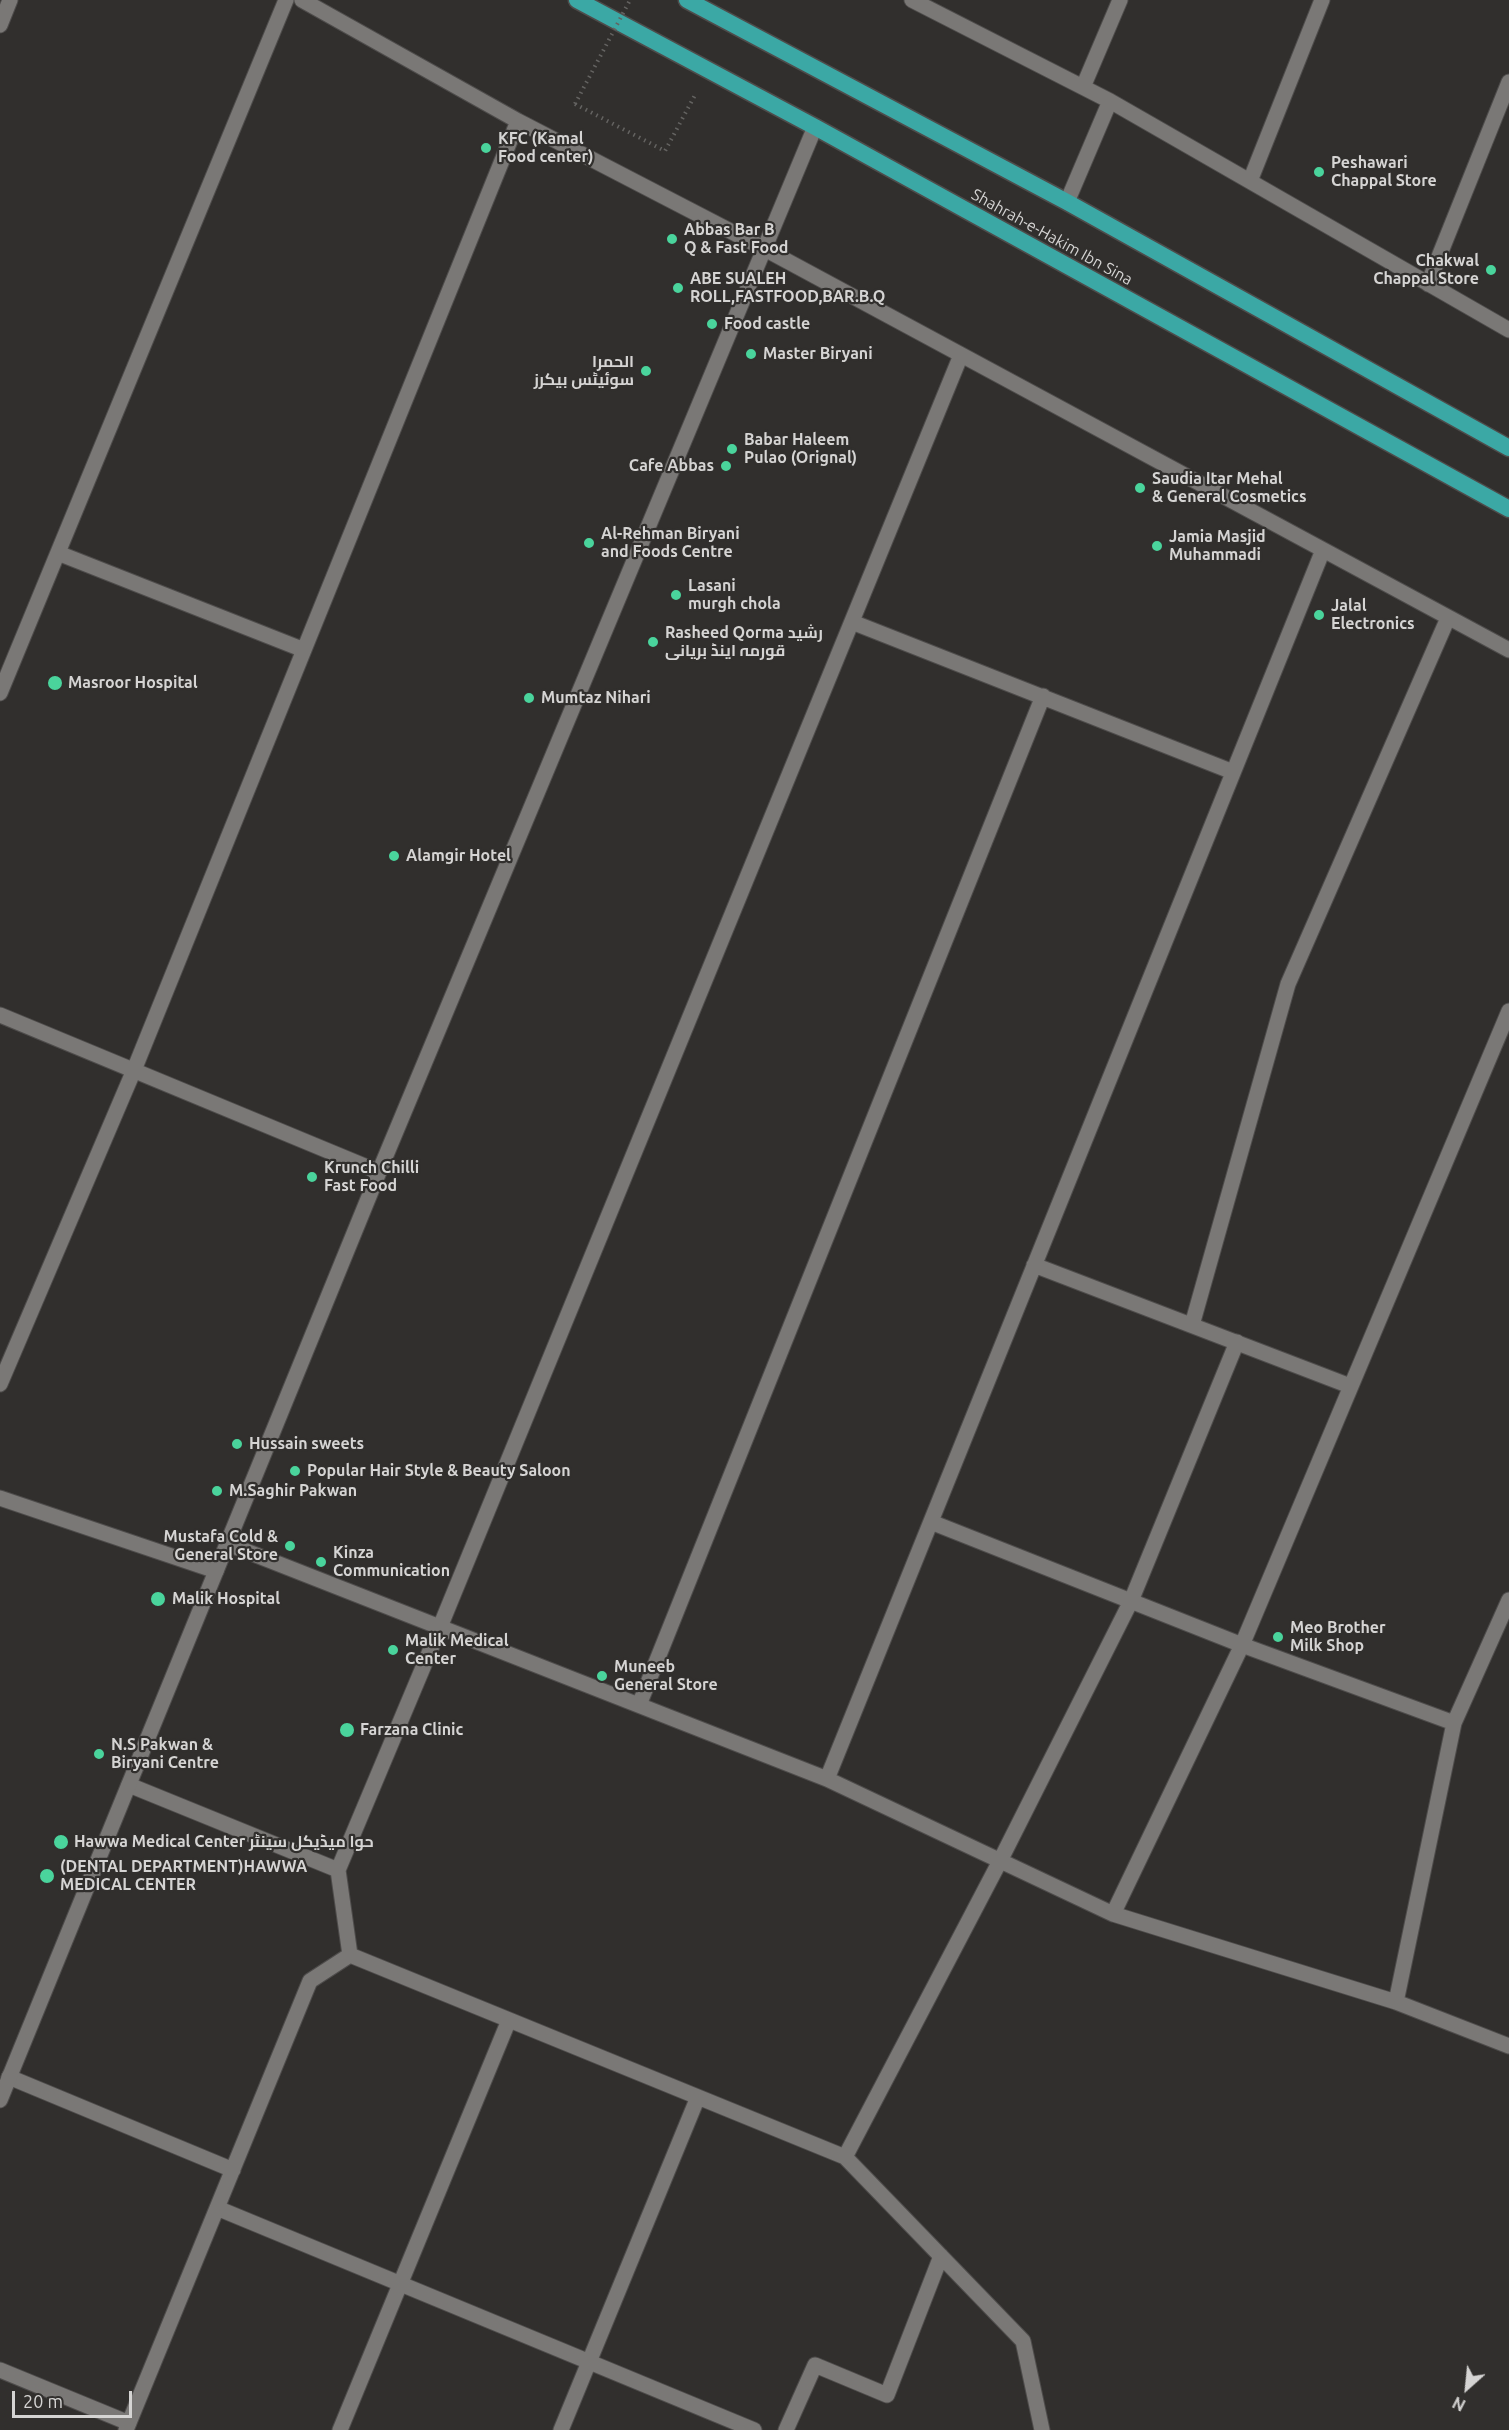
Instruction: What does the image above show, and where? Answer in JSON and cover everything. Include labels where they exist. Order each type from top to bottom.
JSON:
[{"type":"highway","name":"Shahrah-e-Hakim Ibn Sina","points":[[577,0],[815,127],[1509,509]]},
{"type":"highway","points":[[687,0],[1068,202],[1509,448]]},
{"type":"street","points":[[0,25],[10,0]]},
{"type":"street","points":[[0,693],[286,0]]},
{"type":"street","points":[[302,0],[518,121],[763,248],[1509,650]]},
{"type":"street","points":[[912,0],[1110,101],[1509,330]]},
{"type":"street","points":[[1083,87],[1120,0]]},
{"type":"street","points":[[1250,182],[1322,0]]},
{"type":"street","points":[[1428,284],[1509,82]]},
{"type":"street","points":[[1068,202],[1110,101]]},
{"type":"street","points":[[0,1384],[134,1070],[518,121]]},
{"type":"street","points":[[0,2100],[379,1172],[815,127]]},
{"type":"street","points":[[350,1955],[338,1870],[440,1627],[961,355]]},
{"type":"street","points":[[827,1779],[1323,550]]},
{"type":"street","points":[[58,553],[304,650]]},
{"type":"street","points":[[1191,1325],[1288,984],[1448,618]]},
{"type":"street","points":[[852,622],[1233,772]]},
{"type":"street","points":[[639,1705],[1043,696]]},
{"type":"street","points":[[1113,1914],[1242,1645],[1509,1011]]},
{"type":"street","points":[[0,1015],[379,1172]]},
{"type":"street","points":[[1034,1265],[1350,1386]]},
{"type":"street","points":[[845,2157],[1000,1861],[1131,1601],[1237,1342]]},
{"type":"street","points":[[0,1498],[216,1571]]},
{"type":"street","points":[[931,1522],[1242,1645],[1454,1723]]},
{"type":"street","points":[[228,1544],[827,1779],[1113,1914],[1396,2002],[1509,2046]]},
{"type":"street","points":[[1396,2002],[1454,1723],[1509,1600]]},
{"type":"street","points":[[129,1785],[338,1870]]},
{"type":"street","points":[[350,1955],[845,2157],[1023,2341],[1042,2430]]},
{"type":"street","points":[[0,2370],[127,2426],[310,1982],[350,1955]]},
{"type":"street","points":[[340,2430],[509,2020]]},
{"type":"street","points":[[9,2077],[233,2170]]},
{"type":"street","points":[[561,2430],[698,2097]]},
{"type":"street","points":[[217,2208],[590,2360],[754,2430]]},
{"type":"street","points":[[786,2430],[815,2366],[887,2395],[942,2256]]},
{"type":"path","points":[[630,0],[575,104],[665,151],[708,70]]},
{"type":"place","name":"KFC (Kamal Food center)","points":[[486,148]]},
{"type":"place","name":"Peshawari Chappal Store","points":[[1319,172]]},
{"type":"place","name":"Abbas Bar B Q & Fast Food","points":[[672,239]]},
{"type":"place","name":"Chakwal Chappal Store","points":[[1491,270]]},
{"type":"place","name":"ABE SUALEH ROLL,FASTFOOD,BAR.B.Q","points":[[678,288]]},
{"type":"place","name":"Food castle","points":[[712,324]]},
{"type":"place","name":"Master Biryani","points":[[751,354]]},
{"type":"place","name":"الحمرا سوئیٹس بیکرز","points":[[646,371]]},
{"type":"place","name":"Babar Haleem Pulao (Orignal)","points":[[732,449]]},
{"type":"place","name":"Cafe Abbas","points":[[726,466]]},
{"type":"place","name":"Saudia Itar Mehal & General Cosmetics","points":[[1140,488]]},
{"type":"place","name":"Al-Rehman Biryani and Foods Centre","points":[[589,543]]},
{"type":"place","name":"Jamia Masjid Muhammadi","points":[[1157,546]]},
{"type":"place","name":"Lasani murgh chola","points":[[676,595]]},
{"type":"place","name":"Jalal Electronics","points":[[1319,615]]},
{"type":"place","name":"Rasheed Qorma رشید قورمہ اینڈ بریانی","points":[[653,642]]},
{"type":"place","name":"Masroor Hospital","points":[[55,683]]},
{"type":"place","name":"Mumtaz Nihari","points":[[529,698]]},
{"type":"place","name":"Alamgir Hotel","points":[[394,856]]},
{"type":"place","name":"Krunch Chilli Fast Food","points":[[312,1177]]},
{"type":"place","name":"Hussain sweets","points":[[237,1444]]},
{"type":"place","name":"Popular Hair Style & Beauty Saloon","points":[[295,1471]]},
{"type":"place","name":"M.Saghir Pakwan","points":[[217,1491]]},
{"type":"place","name":"Mustafa Cold & General Store","points":[[290,1546]]},
{"type":"place","name":"Kinza Communication","points":[[321,1562]]},
{"type":"place","name":"Malik Hospital","points":[[158,1599]]},
{"type":"place","name":"Meo Brother Milk Shop","points":[[1278,1637]]},
{"type":"place","name":"Malik Medical Center","points":[[393,1650]]},
{"type":"place","name":"Muneeb General Store","points":[[602,1676]]},
{"type":"place","name":"Farzana Clinic","points":[[347,1730]]},
{"type":"place","name":"N.S Pakwan & Biryani Centre","points":[[99,1754]]},
{"type":"place","name":"Hawwa Medical Center حوا میڈیکل سینٹر","points":[[61,1842]]},
{"type":"place","name":"(DENTAL DEPARTMENT)HAWWA MEDICAL CENTER","points":[[47,1876]]}]
